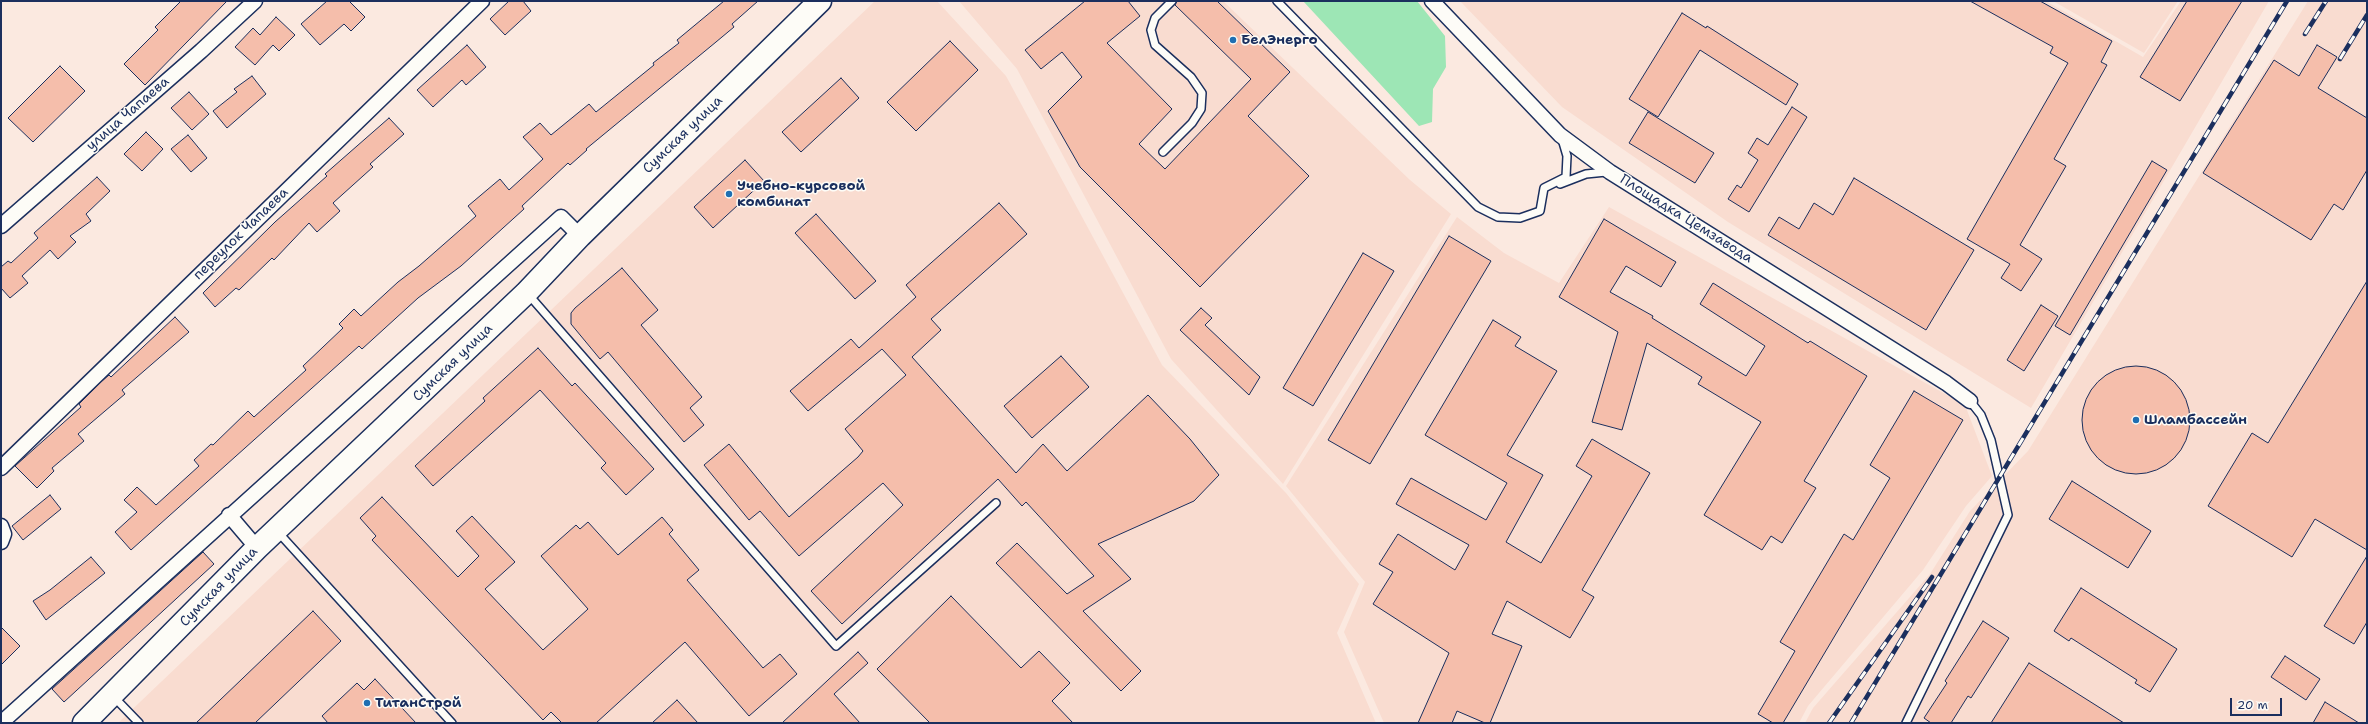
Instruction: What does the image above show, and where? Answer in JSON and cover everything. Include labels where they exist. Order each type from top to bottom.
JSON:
[{"type":"main road","name":"Сумская улица","points":[[84,723],[113,696],[257,548],[526,293],[580,236],[820,1]]},
{"type":"street","name":"улица Чапаева","points":[[1,226],[201,51],[254,1]]},
{"type":"street","name":"переулок Чапаева","points":[[1,468],[482,1]]},
{"type":"street","name":"Площадка Цемзавода","points":[[1432,1],[1560,135],[1610,172],[1946,383],[1970,401]]},
{"type":"street","points":[[1,723],[228,515],[561,217],[580,236]]},
{"type":"street","points":[[228,515],[257,548]]},
{"type":"street","points":[[1,526],[4,534],[1,542]]},
{"type":"lane","points":[[1163,152],[1192,123],[1201,109],[1202,93],[1191,77],[1155,45],[1151,30],[1155,18],[1172,1]]},
{"type":"lane","points":[[1277,1],[1478,207],[1498,217],[1520,218],[1540,211],[1544,188]]},
{"type":"lane","points":[[1544,188],[1566,177],[1567,156],[1560,135]]},
{"type":"lane","points":[[1544,188],[1571,181],[1586,174],[1610,172]]},
{"type":"lane","points":[[526,293],[836,646],[996,503]]},
{"type":"lane","points":[[1906,723],[2008,515],[1992,440],[1981,415],[1970,401]]},
{"type":"lane","points":[[277,530],[452,723]]},
{"type":"lane","points":[[113,696],[139,723]]},
{"type":"shaded area","points":[[875,1],[937,1],[1006,76],[1162,365],[1286,493],[1359,584],[1337,633],[1376,723],[118,723]]},
{"type":"shaded area","points":[[959,1],[1223,1],[1410,180],[1451,214],[1283,484],[1171,359],[1017,69]]},
{"type":"shaded area","points":[[1460,1],[2046,1],[2143,57],[2181,1],[2269,1],[2031,408],[1728,222],[1562,107]]},
{"type":"shaded area","points":[[2053,1],[2178,1],[2144,53]]},
{"type":"shaded area","points":[[2308,1],[2367,1],[2367,723],[1805,723],[1813,708],[1930,574],[1970,511],[2028,451]]},
{"type":"shaded area","points":[[1609,207],[1965,405],[1992,476],[1966,506],[1923,570],[1808,706],[1799,723],[1384,723],[1344,632],[1365,582],[1286,486],[1457,217],[1504,253],[1559,283]]},
{"type":"green space","points":[[1303,1],[1417,1],[1445,36],[1446,67],[1433,89],[1432,122],[1419,126]]},
{"type":"building","points":[[181,1],[227,1],[145,85],[124,64],[158,30],[155,27]]},
{"type":"building","points":[[327,1],[349,1],[365,17],[351,31],[344,24],[320,45],[301,24]]},
{"type":"building","points":[[509,1],[523,1],[531,11],[505,35],[490,19]]},
{"type":"building","points":[[724,1],[758,1],[732,24],[734,27],[586,149],[587,150],[570,165],[568,163],[522,206],[524,209],[461,266],[418,298],[362,349],[359,346],[131,550],[115,532],[137,512],[124,500],[137,487],[156,505],[199,466],[194,460],[211,444],[213,445],[248,411],[254,417],[306,370],[303,366],[343,328],[339,324],[354,309],[361,316],[398,282],[419,266],[476,216],[468,206],[500,179],[509,190],[543,159],[523,137],[540,123],[551,135],[589,104],[596,112],[654,65],[653,63],[679,43],[677,40]]},
{"type":"building","points":[[1085,1],[1128,1],[1140,16],[1107,43],[1172,109],[1139,144],[1165,169],[1251,79],[1175,5],[1177,1],[1217,1],[1290,72],[1248,116],[1309,176],[1200,287],[1080,167],[1048,111],[1082,77],[1062,52],[1041,69],[1025,50]]},
{"type":"building","points":[[1970,1],[2040,1],[2112,41],[2101,62],[2107,65],[2054,159],[2066,166],[2020,245],[2042,259],[2021,291],[2001,278],[2010,264],[1967,239],[2068,63],[2050,53],[2053,47]]},
{"type":"building","points":[[2187,1],[2242,1],[2180,101],[2140,77]]},
{"type":"building","points":[[1682,13],[1706,28],[1707,26],[1798,84],[1786,105],[1700,50],[1658,117],[1629,99]]},
{"type":"building","points":[[276,17],[295,35],[279,51],[273,45],[255,65],[235,47],[253,28],[260,35]]},
{"type":"building","points":[[950,41],[978,70],[916,131],[887,102]]},
{"type":"building","points":[[467,45],[486,67],[466,85],[462,80],[433,107],[417,90]]},
{"type":"building","points":[[2317,45],[2337,57],[2318,88],[2367,118],[2367,170],[2343,210],[2334,204],[2311,240],[2203,173],[2274,60],[2299,76]]},
{"type":"building","points":[[60,66],[85,91],[33,142],[8,118]]},
{"type":"building","points":[[252,76],[266,94],[227,128],[213,111],[237,92],[234,89]]},
{"type":"building","points":[[841,78],[859,98],[801,152],[782,132]]},
{"type":"building","points":[[189,92],[209,114],[192,130],[171,108]]},
{"type":"building","points":[[1792,107],[1807,117],[1749,212],[1728,199],[1737,185],[1741,188],[1758,160],[1748,153],[1757,138],[1768,145]]},
{"type":"building","points":[[1648,112],[1714,153],[1695,183],[1629,143]]},
{"type":"building","points":[[389,118],[404,134],[370,164],[373,167],[333,203],[340,211],[317,232],[309,223],[274,260],[272,258],[239,290],[236,288],[215,307],[203,293],[275,222],[327,176],[325,174]]},
{"type":"building","points":[[146,132],[163,149],[142,171],[124,154]]},
{"type":"building","points":[[188,135],[207,158],[191,172],[171,149]]},
{"type":"building","name":"Учебно-курсовой комбинат","points":[[745,160],[764,181],[713,228],[694,207]]},
{"type":"building","points":[[2152,161],[2167,170],[2070,335],[2055,326]]},
{"type":"building","points":[[97,177],[110,191],[86,214],[91,221],[70,236],[76,242],[58,259],[50,250],[22,276],[28,283],[10,298],[1,288],[1,267],[8,261],[11,263],[38,238],[34,233]]},
{"type":"building","points":[[1854,178],[1974,250],[1926,330],[1768,235],[1779,217],[1799,229],[1814,203],[1833,215]]},
{"type":"building","points":[[999,203],[1027,234],[931,319],[941,330],[912,357],[1016,473],[1043,444],[1067,471],[1148,395],[1190,439],[1219,475],[1194,501],[1098,544],[1131,579],[1083,611],[1141,671],[1121,691],[996,563],[1017,543],[1067,594],[1094,576],[1026,502],[1022,506],[998,479],[842,624],[811,591],[903,505],[883,483],[799,556],[760,511],[749,520],[704,465],[729,444],[789,517],[858,457],[863,451],[845,429],[906,375],[882,349],[808,411],[790,391],[851,339],[859,348],[916,297],[906,285]]},
{"type":"building","points":[[816,214],[876,281],[855,299],[795,233]]},
{"type":"building","points":[[1604,219],[1676,262],[1661,287],[1626,266],[1610,292],[1653,316],[1652,318],[1746,376],[1765,346],[1700,304],[1713,283],[1808,343],[1810,341],[1867,376],[1804,481],[1816,488],[1782,543],[1771,536],[1762,550],[1704,515],[1761,422],[1698,384],[1702,377],[1647,343],[1622,430],[1592,422],[1618,332],[1559,297]]},
{"type":"building","points":[[1449,236],[1491,261],[1370,464],[1328,440]]},
{"type":"building","points":[[1363,253],[1394,271],[1313,406],[1283,388]]},
{"type":"building","points":[[622,268],[658,310],[641,325],[702,397],[690,408],[704,425],[684,442],[608,352],[600,359],[571,324],[571,313],[575,308]]},
{"type":"building","points":[[2367,281],[2367,550],[2315,519],[2292,557],[2208,506],[2252,433],[2268,443]]},
{"type":"building","points":[[2041,305],[2058,316],[2024,371],[2007,360]]},
{"type":"building","points":[[1201,308],[1212,318],[1205,325],[1260,377],[1249,395],[1180,330]]},
{"type":"building","points":[[175,317],[189,332],[122,390],[125,394],[78,434],[84,441],[52,468],[54,471],[37,488],[15,466],[81,407],[79,404],[102,381],[109,375],[111,377]]},
{"type":"building","points":[[1493,320],[1521,337],[1515,346],[1557,371],[1507,455],[1543,475],[1506,542],[1541,563],[1592,476],[1576,466],[1592,439],[1650,473],[1582,590],[1594,597],[1570,638],[1507,601],[1492,634],[1522,646],[1490,723],[1485,723],[1457,711],[1452,723],[1418,723],[1449,653],[1373,604],[1393,572],[1379,564],[1398,534],[1455,570],[1469,545],[1396,504],[1411,478],[1486,520],[1507,483],[1425,435]]},
{"type":"building","points":[[538,348],[572,386],[575,383],[654,469],[626,495],[601,468],[606,463],[540,390],[433,486],[415,466],[485,401],[483,398]]},
{"type":"building","points":[[1061,356],[1089,387],[1032,438],[1004,406]]},
{"type":"building","name":"Шламбассейн","points":[[2136,366],[2157,370],[2174,382],[2186,399],[2190,420],[2186,441],[2174,458],[2157,470],[2136,474],[2115,470],[2098,458],[2086,441],[2082,420],[2086,399],[2098,382],[2115,370]]},
{"type":"building","points":[[1914,391],[1963,420],[1783,723],[1773,723],[1758,714],[1795,651],[1780,642],[1844,534],[1853,540],[1890,478],[1870,465]]},
{"type":"building","points":[[2072,481],[2151,531],[2128,568],[2049,519]]},
{"type":"building","points":[[50,495],[61,509],[23,540],[12,526]]},
{"type":"building","points":[[382,497],[458,577],[479,556],[456,531],[472,516],[515,562],[485,589],[543,650],[588,609],[541,556],[576,525],[580,529],[588,522],[618,555],[662,517],[673,530],[669,534],[699,570],[687,580],[763,668],[780,654],[797,674],[749,716],[685,642],[596,723],[562,723],[551,712],[543,720],[372,540],[376,536],[360,518]]},
{"type":"building","points":[[203,552],[214,564],[64,702],[52,689]]},
{"type":"building","points":[[2367,556],[2367,622],[2354,644],[2324,626]]},
{"type":"building","points":[[91,557],[105,573],[46,620],[33,601],[50,590]]},
{"type":"building","points":[[2081,588],[2177,649],[2150,692],[2135,683],[2137,680],[2071,638],[2069,641],[2054,631]]},
{"type":"building","points":[[951,596],[1021,668],[1039,651],[1070,683],[1052,701],[1073,723],[930,723],[877,669]]},
{"type":"building","points":[[313,611],[341,641],[255,723],[196,723]]},
{"type":"building","points":[[1983,621],[2009,638],[1971,698],[1968,696],[1951,723],[1931,723],[1924,718],[1947,683],[1945,681]]},
{"type":"building","points":[[1,627],[20,646],[1,665]]},
{"type":"building","points":[[858,652],[868,663],[834,694],[860,723],[782,723]]},
{"type":"building","points":[[2285,656],[2320,679],[2306,700],[2271,677]]},
{"type":"building","points":[[2029,663],[2124,723],[1991,723]]},
{"type":"building","name":"ТитанСтрой","points":[[375,679],[416,723],[328,723],[322,716],[357,683],[364,690]]},
{"type":"building","points":[[677,700],[698,723],[652,723]]},
{"type":"building","points":[[2325,702],[2359,723],[2313,723]]},
{"type":"railway","points":[[1851,723],[2287,1]]},
{"type":"railway","points":[[2305,34],[2326,1]]},
{"type":"railway","points":[[2340,59],[2367,15]]},
{"type":"railway","points":[[1829,723],[1932,577]]},
{"type":"place","name":"БелЭнерго","points":[[1233,40]]},
{"type":"place","name":"Учебно-курсовой комбинат","points":[[729,194]]},
{"type":"place","name":"Шламбассейн","points":[[2136,420]]},
{"type":"place","name":"ТитанСтрой","points":[[367,703]]}]
